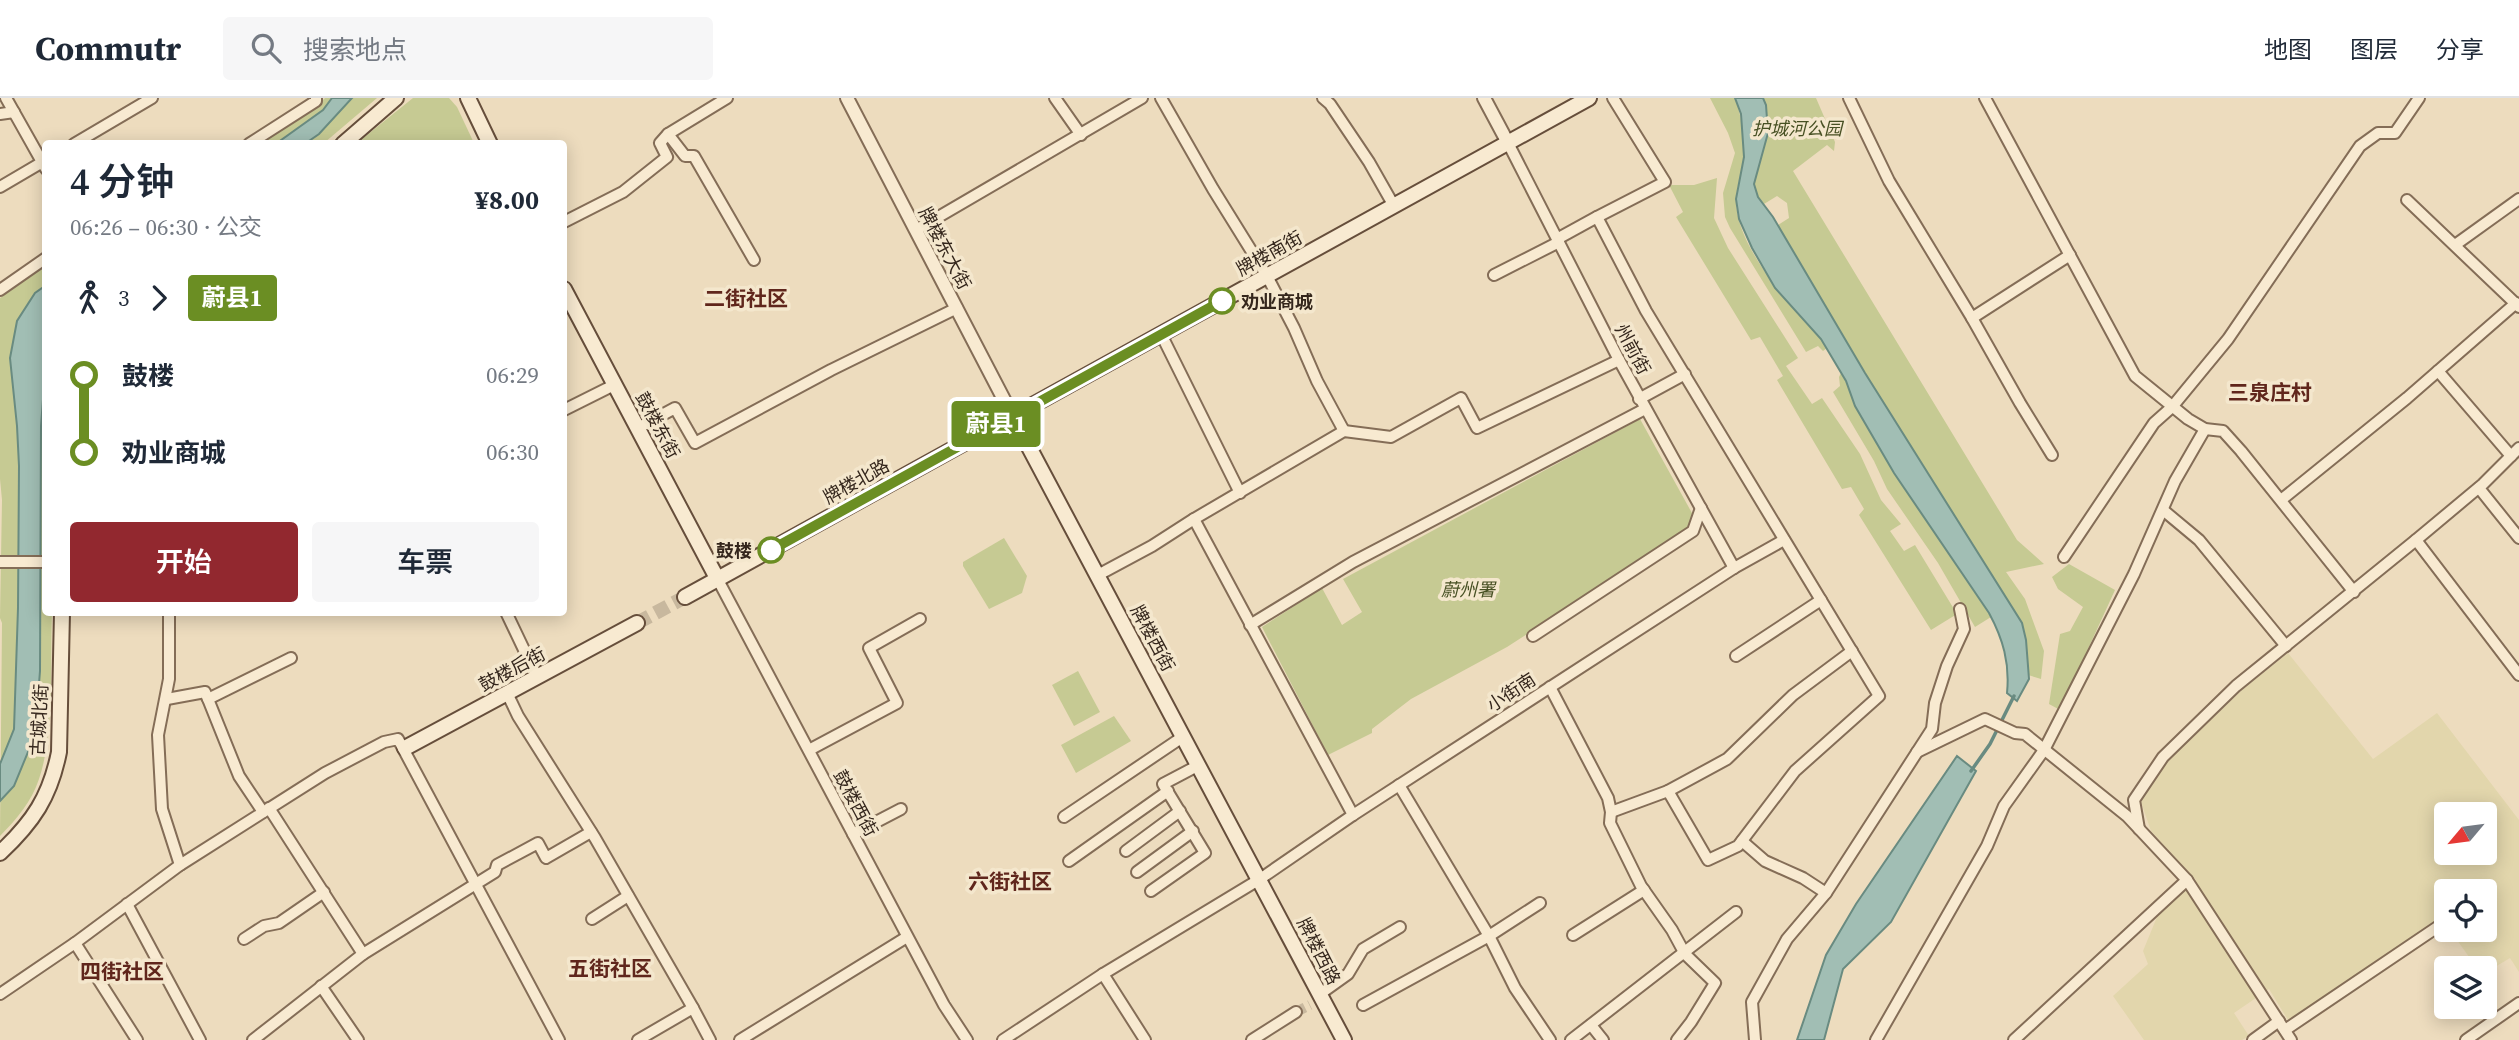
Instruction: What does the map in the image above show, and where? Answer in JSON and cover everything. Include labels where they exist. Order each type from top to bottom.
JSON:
[{"type":"main road","points":[[348,140],[396,98]]},
{"type":"main road","points":[[468,98],[488,140]]},
{"type":"main road","name":"牌楼南街","points":[[1012,415],[1589,98]]},
{"type":"main road","name":"鼓楼东街","points":[[567,295],[718,580]]},
{"type":"main road","name":"牌楼西街","points":[[1012,415],[1260,879]]},
{"type":"main road","name":"牌楼北路","points":[[718,580],[1012,415]]},
{"type":"main road","points":[[685,597],[718,580]]},
{"type":"main road","name":"古城北街","points":[[0,853],[37,813],[55,769],[59,752],[62,616]]},
{"type":"main road","name":"鼓楼后街","points":[[404,748],[637,623]]},
{"type":"main road","name":"牌楼西路","points":[[1260,879],[1317,999],[1344,1040]]},
{"type":"street","points":[[6,98],[42,161]]},
{"type":"street","points":[[81,140],[152,98]]},
{"type":"street","points":[[255,140],[316,101],[316,98]]},
{"type":"street","points":[[567,220],[622,192],[667,157],[660,143],[668,134],[727,98]]},
{"type":"street","name":"牌楼东大街","points":[[847,98],[1012,415]]},
{"type":"street","points":[[1055,98],[1081,135]]},
{"type":"street","points":[[916,230],[1142,98]]},
{"type":"street","points":[[1161,98],[1213,189],[1268,276],[1317,381],[1344,431]]},
{"type":"street","points":[[1323,98],[1330,104],[1369,162],[1394,206]]},
{"type":"street","points":[[1483,98],[1508,143]]},
{"type":"street","points":[[1494,275],[1665,182],[1613,98]]},
{"type":"street","points":[[1849,98],[1889,181],[2052,455]]},
{"type":"street","points":[[1985,98],[2135,376],[2204,429],[2222,431],[2241,450],[2354,592]]},
{"type":"street","points":[[2063,556],[2154,423],[2172,407],[2228,339],[2360,146],[2378,133],[2395,133],[2418,98]]},
{"type":"street","points":[[0,114],[14,112]]},
{"type":"street","points":[[668,134],[685,156],[694,156],[754,260]]},
{"type":"street","name":"州前街","points":[[1508,143],[1642,404],[1734,568]]},
{"type":"street","points":[[0,187],[42,165]]},
{"type":"street","points":[[2455,245],[2519,199]]},
{"type":"street","points":[[2281,500],[2518,305],[2407,200]]},
{"type":"street","points":[[1597,217],[1646,311],[1879,696],[1795,771],[1738,846],[1709,860],[1668,791]]},
{"type":"street","points":[[1972,317],[2070,255]]},
{"type":"street","points":[[0,289],[42,261]]},
{"type":"street","points":[[638,428],[676,408],[695,443],[831,370],[957,308]]},
{"type":"street","points":[[1161,334],[1240,493]]},
{"type":"street","points":[[1098,575],[1152,546],[1344,431],[1391,437],[1461,398],[1477,428],[1619,360]]},
{"type":"street","points":[[2139,829],[2134,800],[2163,757],[2236,686],[2479,488],[2515,452],[2438,371]]},
{"type":"street","points":[[1250,625],[1353,562],[1642,404],[1685,374]]},
{"type":"street","points":[[567,408],[614,384]]},
{"type":"street","points":[[1876,1040],[1987,846],[2004,806],[2045,750],[2204,429]]},
{"type":"street","points":[[2479,488],[2519,538]]},
{"type":"street","points":[[1533,636],[1693,531],[1701,508]]},
{"type":"street","points":[[2162,510],[2199,540],[2286,646]]},
{"type":"street","points":[[1194,519],[1353,815]]},
{"type":"street","name":"小街南","points":[[1003,1040],[1103,974],[1260,879],[1353,815],[1734,568],[1784,540]]},
{"type":"street","points":[[2416,540],[2519,675]]},
{"type":"street","points":[[0,562],[42,562]]},
{"type":"street","name":"鼓楼西街","points":[[718,580],[907,937],[944,1005],[967,1040]]},
{"type":"street","points":[[1736,656],[1821,600]]},
{"type":"street","points":[[1755,1040],[1752,1002],[1787,939],[1826,893],[1932,729],[1935,703],[1947,666],[1964,629],[1960,609]]},
{"type":"street","points":[[169,616],[169,679],[158,736],[162,809],[180,865]]},
{"type":"street","points":[[508,616],[537,677]]},
{"type":"street","points":[[808,750],[897,703],[869,648],[920,619]]},
{"type":"street","points":[[1611,812],[1668,791],[1727,758],[1793,695],[1852,651]]},
{"type":"street","points":[[208,699],[290,659]]},
{"type":"street","points":[[1549,687],[1608,798],[1610,823],[1643,890],[1672,930],[1685,954],[1715,983],[1677,1040]]},
{"type":"street","points":[[167,699],[205,692],[239,776],[324,892],[363,954]]},
{"type":"street","points":[[507,693],[518,716],[591,832],[710,1040]]},
{"type":"street","points":[[1917,752],[1985,719],[2015,733],[2025,734],[2127,816],[2187,880],[2291,1040]]},
{"type":"street","points":[[1064,817],[1184,736]]},
{"type":"street","points":[[0,994],[75,943],[180,865],[325,773],[384,742],[398,739],[559,1040]]},
{"type":"street","points":[[1151,891],[1205,853],[1163,784],[1199,765]]},
{"type":"street","points":[[1399,785],[1489,936],[1515,988],[1550,1040]]},
{"type":"street","points":[[1069,861],[1168,791]]},
{"type":"street","points":[[853,834],[901,809]]},
{"type":"street","points":[[1126,851],[1181,811]]},
{"type":"street","points":[[1137,872],[1193,831]]},
{"type":"street","points":[[253,1040],[363,954],[495,872],[498,865],[538,842],[546,858],[591,832]]},
{"type":"street","points":[[1742,841],[1765,860],[1803,878],[1826,893]]},
{"type":"street","points":[[2014,1040],[2187,880]]},
{"type":"street","points":[[1573,935],[1643,890]]},
{"type":"street","points":[[244,939],[264,926],[279,923],[324,892]]},
{"type":"street","points":[[592,919],[628,896]]},
{"type":"street","points":[[1363,1005],[1489,936],[1540,903]]},
{"type":"street","points":[[127,904],[200,1040]]},
{"type":"street","points":[[1571,1040],[1736,912]]},
{"type":"street","points":[[1317,999],[1348,974],[1363,950],[1401,927]]},
{"type":"street","points":[[2253,1040],[2282,1025],[2434,929]]},
{"type":"street","points":[[740,1040],[907,937]]},
{"type":"street","points":[[75,943],[137,1040]]},
{"type":"street","points":[[1103,974],[1145,1040]]},
{"type":"street","points":[[321,986],[358,1040]]},
{"type":"street","points":[[2466,1040],[2519,1003]]},
{"type":"street","points":[[638,1040],[693,1008]]},
{"type":"street","points":[[1252,1040],[1296,1012]]},
{"type":"street","points":[[1591,1025],[1603,1040]]},
{"type":"shaded area","points":[[2288,653],[2373,759],[2437,713],[2519,820],[2519,972],[2510,958],[2497,966],[2497,956],[2468,956],[2458,942],[2497,942],[2497,879],[2434,879],[2434,924],[2288,1020],[2269,989],[2234,1013],[2249,1036],[2242,1040],[2144,1040],[2113,996],[2148,964],[2143,951],[2157,917],[2196,880],[2151,831],[2141,802],[2164,765],[2242,690]]},
{"type":"green space","points":[[325,98],[377,98],[328,140],[264,140]]},
{"type":"green space","points":[[413,98],[449,98],[457,107],[473,140],[361,140]]},
{"type":"green space","name":"护城河公园","points":[[1710,98],[1735,98],[1740,113],[1744,154],[1736,199],[1744,236],[1780,293],[1821,338],[1827,348],[1823,351],[1818,346],[1806,352],[1725,217],[1723,193],[1735,153]]},
{"type":"green space","name":"护城河公园","points":[[1763,98],[1816,98],[1835,142],[1834,151],[1827,145],[1793,171],[2017,540],[2044,564],[2006,572],[2025,599],[2044,651],[2041,679],[2028,675],[2026,640],[2021,623],[1865,373],[1778,225],[1789,218],[1787,203],[1777,196],[1764,204],[1758,197],[1754,184],[1768,133]]},
{"type":"green space","points":[[1717,178],[1714,218],[1728,248],[1798,358],[1786,366],[1812,404],[1822,398],[1860,454],[1881,500],[1901,524],[1890,531],[1904,551],[1915,545],[1957,614],[1931,630],[1859,515],[1864,509],[1851,487],[1842,489],[1777,380],[1783,376],[1760,337],[1751,340],[1676,217],[1683,212],[1669,185],[1694,185]]},
{"type":"green space","points":[[42,267],[42,616],[52,616],[50,719],[44,760],[36,787],[23,810],[0,836],[2,500],[0,298]]},
{"type":"green space","points":[[1841,373],[1894,473],[1991,617],[1975,627],[1938,563],[1887,489],[1874,461],[1833,392],[1840,386]]},
{"type":"green space","name":"蔚州署","points":[[1640,419],[1698,524],[1507,647],[1411,699],[1372,729],[1372,733],[1328,755],[1262,627],[1322,588],[1342,625],[1362,612],[1343,579]]},
{"type":"green space","points":[[1004,538],[1027,576],[1022,593],[989,609],[963,562]]},
{"type":"green space","points":[[2069,564],[2115,590],[2060,710],[2049,704],[2060,634],[2070,631],[2083,607],[2058,589],[2052,577]]},
{"type":"green space","points":[[1078,671],[1100,712],[1074,726],[1052,685]]},
{"type":"green space","points":[[1114,716],[1131,741],[1076,773],[1061,745]]},
{"type":"water","points":[[332,98],[352,98],[310,140],[281,140],[323,110]]},
{"type":"water","points":[[1735,98],[1763,98],[1766,105],[1768,133],[1754,184],[1758,197],[1773,217],[1865,373],[2022,623],[2029,679],[2017,701],[2007,693],[2004,652],[1989,613],[1894,473],[1855,406],[1846,381],[1821,339],[1775,288],[1752,248],[1739,219],[1736,199],[1744,157],[1741,114]]},
{"type":"water","points":[[42,288],[40,671],[35,735],[14,786],[0,801],[0,764],[14,729],[18,608],[19,466],[10,358],[17,321],[35,293]]},
{"type":"water","points":[[1957,756],[1976,771],[1891,922],[1843,969],[1824,1040],[1797,1040],[1826,955],[1856,904]]},
{"type":"waterway","points":[[1971,771],[1990,744],[2014,696]]},
{"type":"tunnel","points":[[637,623],[685,597]]},
{"type":"tunnel","points":[[1296,1012],[1310,1005]]},
{"type":"bus line","name":"蔚县1","points":[[771,550],[1222,301]]},
{"type":"place","name":"劝业商城","points":[[1222,301]]},
{"type":"place","name":"鼓楼","points":[[771,550]]},
{"type":"district","name":"二街社区","points":[[746,298]]},
{"type":"district","name":"三泉庄村","points":[[2270,392]]},
{"type":"district","name":"六街社区","points":[[1010,881]]},
{"type":"district","name":"五街社区","points":[[610,968]]},
{"type":"district","name":"四街社区","points":[[122,971]]}]
